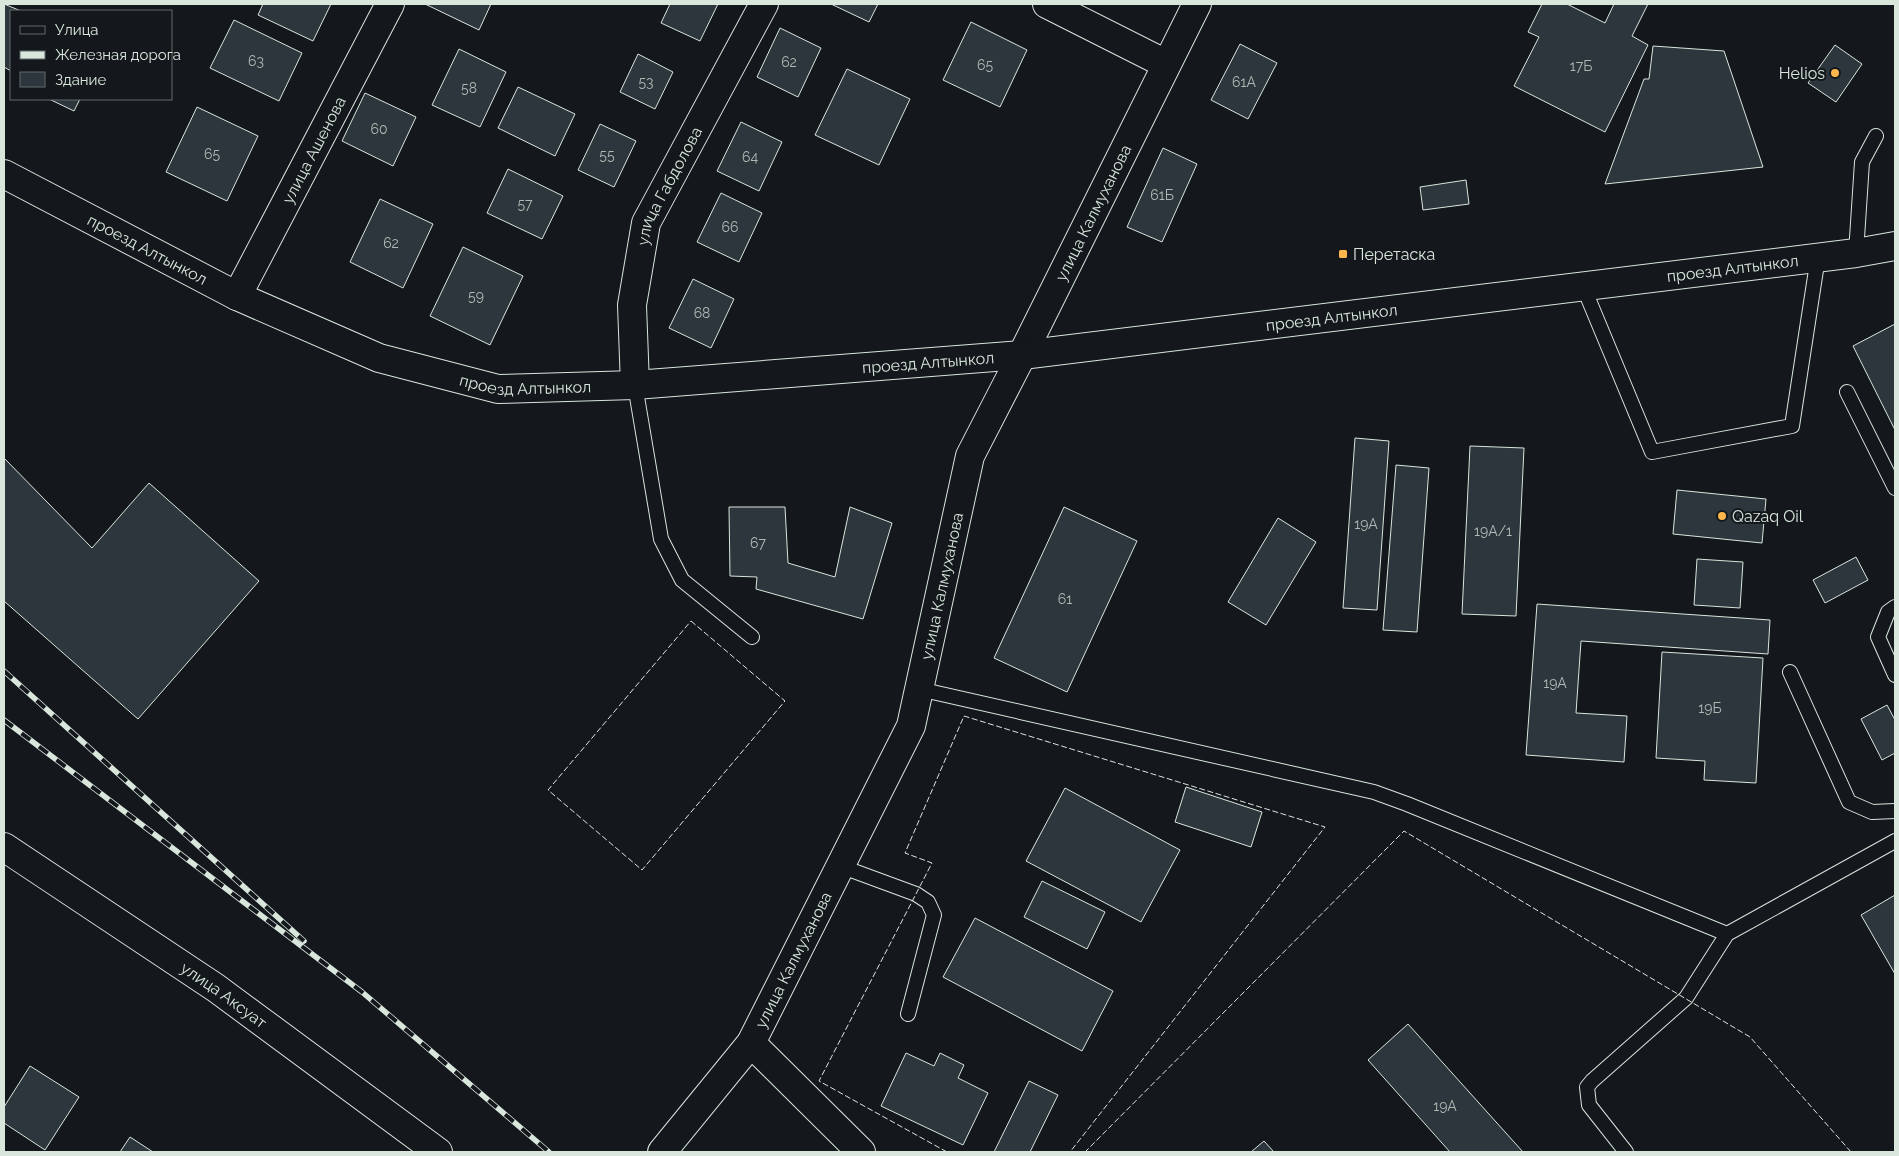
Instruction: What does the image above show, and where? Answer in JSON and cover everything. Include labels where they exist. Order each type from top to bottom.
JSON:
[{"type":"street","name":"улица Ашенова","points":[[238,296],[390,4]]},
{"type":"street","name":"улица Габдолова","points":[[635,385],[632,305],[646,223],[764,4]]},
{"type":"street","points":[[1047,4],[1166,64]]},
{"type":"street","name":"улица Калмуханова","points":[[662,1152],[750,1043],[911,726],[970,456],[1197,4]]},
{"type":"street","name":"проезд Алтынкол","points":[[4,174],[238,296],[379,358],[498,389],[635,385],[1022,355],[1856,253],[1895,246]]},
{"type":"street","name":"улица Аксуат","points":[[4,848],[216,988],[438,1152]]},
{"type":"street","points":[[750,1043],[861,1152]]},
{"type":"lane","points":[[1856,253],[1862,162],[1876,136]]},
{"type":"lane","points":[[1582,286],[1652,452],[1792,426],[1818,257]]},
{"type":"lane","points":[[635,385],[661,539],[682,580],[752,636]]},
{"type":"lane","points":[[1847,392],[1895,488]]},
{"type":"lane","points":[[1895,607],[1888,612],[1878,637],[1895,674]]},
{"type":"lane","points":[[1790,672],[1849,802],[1872,812],[1895,811]]},
{"type":"lane","points":[[919,689],[1374,792],[1727,934]]},
{"type":"lane","points":[[1626,1152],[1589,1105],[1587,1087],[1592,1081],[1686,998],[1727,934],[1895,842]]},
{"type":"lane","points":[[840,866],[916,894],[928,902],[934,914],[908,1014]]},
{"type":"building","points":[[4,4],[19,10],[10,10],[10,70],[4,67]]},
{"type":"building","points":[[263,4],[331,4],[313,41],[258,15]]},
{"type":"building","points":[[425,4],[491,4],[479,30]]},
{"type":"building","points":[[670,4],[718,4],[700,41],[661,23]]},
{"type":"building","points":[[831,4],[878,4],[869,22]]},
{"type":"building","points":[[1542,4],[1567,4],[1605,23],[1614,4],[1648,4],[1632,36],[1648,45],[1605,132],[1514,86],[1539,37],[1528,32]]},
{"type":"building","points":[[234,20],[302,53],[279,101],[210,68]]},
{"type":"building","points":[[971,22],[1027,50],[1000,107],[943,80]]},
{"type":"building","points":[[780,28],[821,48],[798,97],[757,77]]},
{"type":"building","points":[[1240,44],[1277,63],[1248,119],[1211,100]]},
{"type":"building","points":[[1835,45],[1862,64],[1836,102],[1808,83]]},
{"type":"building","points":[[1653,46],[1724,51],[1763,167],[1605,184],[1644,79],[1649,79]]},
{"type":"building","points":[[459,49],[506,72],[480,127],[432,105]]},
{"type":"building","points":[[638,54],[673,72],[655,109],[620,92]]},
{"type":"building","points":[[847,69],[910,99],[879,165],[815,135]]},
{"type":"building","points":[[518,87],[575,114],[555,156],[498,128]]},
{"type":"building","points":[[365,93],[416,117],[393,166],[342,141]]},
{"type":"building","points":[[51,100],[80,100],[74,111]]},
{"type":"building","points":[[197,107],[258,136],[227,201],[166,172]]},
{"type":"building","points":[[741,122],[782,142],[759,191],[717,171]]},
{"type":"building","points":[[600,124],[636,141],[614,187],[578,170]]},
{"type":"building","points":[[1163,148],[1197,164],[1162,242],[1127,227]]},
{"type":"building","points":[[508,169],[563,196],[542,239],[487,213]]},
{"type":"building","points":[[1466,180],[1469,204],[1423,210],[1420,187]]},
{"type":"building","points":[[721,193],[762,213],[739,262],[697,242]]},
{"type":"building","points":[[380,199],[433,224],[403,288],[350,262]]},
{"type":"building","points":[[463,247],[523,276],[490,345],[430,316]]},
{"type":"building","points":[[693,279],[734,299],[711,348],[669,328]]},
{"type":"building","points":[[1895,324],[1895,430],[1853,346]]},
{"type":"building","points":[[1355,438],[1389,441],[1377,610],[1343,608]]},
{"type":"building","points":[[1470,446],[1524,448],[1516,616],[1462,614]]},
{"type":"building","points":[[4,458],[92,548],[149,483],[259,581],[138,719],[4,601]]},
{"type":"building","points":[[1396,465],[1429,468],[1417,632],[1383,630]]},
{"type":"building","points":[[1677,490],[1766,499],[1762,543],[1673,534]]},
{"type":"building","points":[[729,507],[785,507],[788,563],[835,577],[850,507],[892,523],[863,619],[756,589],[757,577],[730,576]]},
{"type":"building","points":[[1064,507],[1137,541],[1067,692],[994,658]]},
{"type":"building","points":[[1278,518],[1316,542],[1266,625],[1228,602]]},
{"type":"building","points":[[1856,557],[1868,580],[1825,603],[1813,580]]},
{"type":"building","points":[[1697,559],[1743,562],[1740,608],[1694,605]]},
{"type":"building","points":[[1537,604],[1770,620],[1768,654],[1581,641],[1576,713],[1627,716],[1624,762],[1526,755]]},
{"type":"building","points":[[1662,652],[1763,658],[1756,783],[1704,780],[1705,761],[1656,758]]},
{"type":"building","points":[[1887,705],[1895,720],[1895,753],[1882,760],[1861,719]]},
{"type":"building","points":[[1186,787],[1262,812],[1251,847],[1175,822]]},
{"type":"building","points":[[1065,788],[1180,850],[1141,922],[1026,861]]},
{"type":"building","points":[[1042,881],[1105,912],[1087,949],[1024,917]]},
{"type":"building","points":[[1895,895],[1895,974],[1861,915]]},
{"type":"building","points":[[975,918],[1113,991],[1082,1051],[943,977]]},
{"type":"building","points":[[1408,1024],[1523,1152],[1450,1152],[1368,1060]]},
{"type":"building","points":[[906,1053],[934,1066],[940,1053],[964,1065],[958,1078],[988,1093],[963,1145],[881,1106]]},
{"type":"building","points":[[30,1066],[79,1097],[45,1150],[4,1123],[4,1107]]},
{"type":"building","points":[[1029,1081],[1058,1095],[1030,1152],[994,1152]]},
{"type":"building","points":[[130,1137],[153,1152],[120,1152]]},
{"type":"building","points":[[1264,1141],[1274,1152],[1251,1152]]},
{"type":"railway","points":[[4,671],[304,941]]},
{"type":"railway","points":[[4,720],[362,992],[549,1152]]},
{"type":"fence","points":[[691,621],[785,701],[642,870],[548,790],[691,621]]},
{"type":"fence","points":[[947,1152],[819,1081],[932,863],[905,853],[964,716],[1325,827],[1070,1152]]},
{"type":"fence","points":[[1088,1152],[1086,1151],[1404,831],[1750,1037],[1851,1152]]},
{"type":"place","name":"Helios","points":[[1835,73]]},
{"type":"place","name":"Перетаска","points":[[1343,254]]},
{"type":"place","name":"Qazaq Oil","points":[[1722,516]]}]
